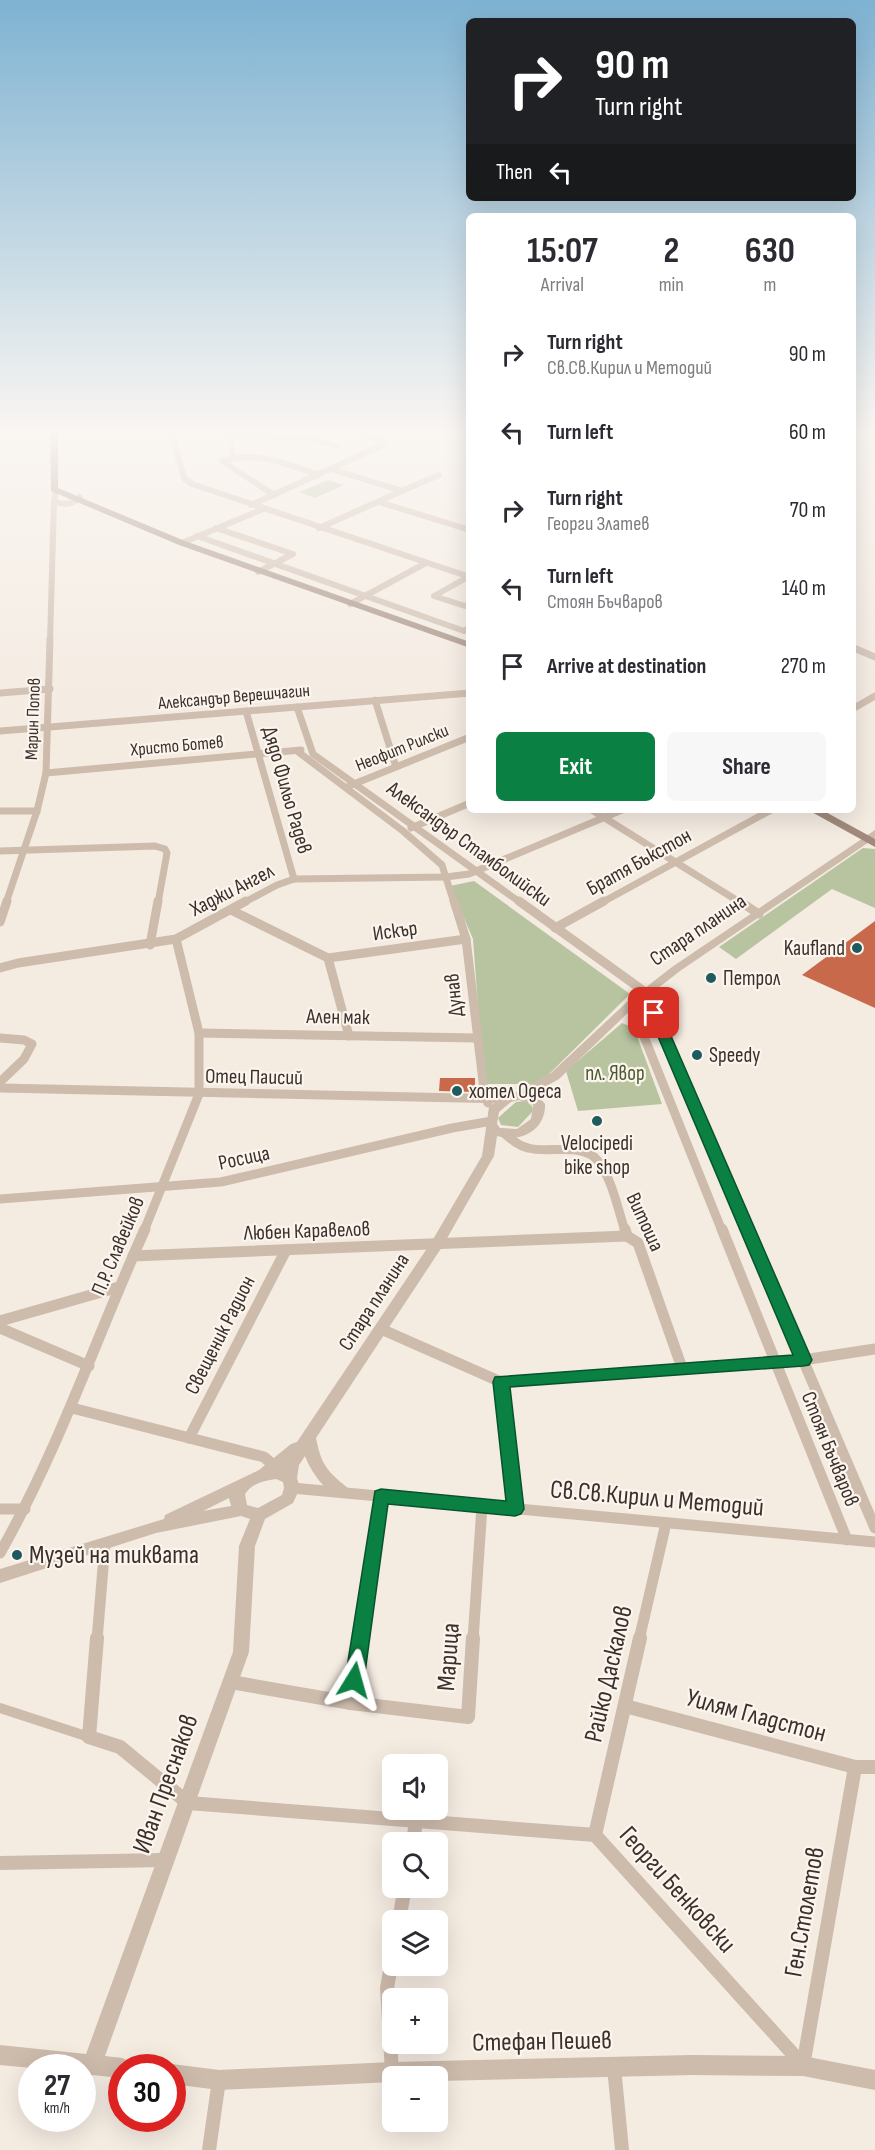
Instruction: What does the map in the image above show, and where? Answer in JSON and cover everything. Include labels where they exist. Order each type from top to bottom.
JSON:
[{"type":"main road","points":[[154,530],[258,572],[466,644]]},
{"type":"main road","points":[[820,813],[872,837]]},
{"type":"main road","points":[[833,813],[872,837]]},
{"type":"street","name":"Марин Попов","points":[[0,922],[37,812],[46,773],[54,530]]},
{"type":"street","points":[[182,543],[210,530]]},
{"type":"street","points":[[223,530],[293,554],[258,572]]},
{"type":"street","points":[[326,530],[466,576]]},
{"type":"street","points":[[197,536],[464,631],[466,630]]},
{"type":"street","points":[[350,604],[426,563]]},
{"type":"street","points":[[466,579],[434,596],[466,605]]},
{"type":"street","points":[[856,649],[875,657]]},
{"type":"street","points":[[0,693],[50,689]]},
{"type":"street","name":"Александър Верешчагин","points":[[0,731],[466,693]]},
{"type":"street","points":[[856,707],[875,696]]},
{"type":"street","points":[[375,700],[396,767]]},
{"type":"street","points":[[297,707],[310,750]]},
{"type":"street","name":"Дядо Фильо Радев","points":[[246,711],[294,879]]},
{"type":"street","name":"Неофит Рилски","points":[[349,786],[466,739]]},
{"type":"street","name":"Христо Ботев","points":[[46,773],[310,750]]},
{"type":"street","name":"Александър Стамболийски","points":[[310,750],[349,786],[439,860],[446,877]]},
{"type":"street","name":"Александър Стамболийски","points":[[297,751],[480,871],[645,992]]},
{"type":"street","points":[[403,831],[466,805]]},
{"type":"street","points":[[0,811],[37,812]]},
{"type":"street","points":[[597,813],[678,861],[759,914]]},
{"type":"street","name":"Хаджи Ангел","points":[[0,968],[18,963],[150,945],[176,939],[277,885],[294,879],[446,877],[480,871],[616,813]]},
{"type":"street","name":"Братя Бъкстон","points":[[555,928],[766,813]]},
{"type":"street","name":"Стара планина","points":[[250,1513],[288,1499],[284,1476],[308,1437],[436,1244],[488,1156],[509,1136],[529,1128],[539,1115],[539,1104],[555,1076],[645,992],[708,946],[872,837]]},
{"type":"street","points":[[0,851],[155,846],[165,849],[167,853],[150,945]]},
{"type":"street","name":"Дунав","points":[[446,877],[466,939],[476,1038],[485,1098],[492,1120]]},
{"type":"street","points":[[231,910],[328,958],[350,1036]]},
{"type":"street","name":"П.Р. Славейков","points":[[0,1553],[25,1509],[72,1408],[119,1287],[163,1188],[199,1094],[199,1033],[176,939]]},
{"type":"street","name":"Искър","points":[[328,958],[466,939]]},
{"type":"street","name":"Стоян Бъчваров","points":[[645,992],[875,1528]]},
{"type":"street","name":"Стоян Бъчваров","points":[[631,1004],[847,1540]]},
{"type":"street","name":"Ален мак","points":[[199,1033],[476,1038]]},
{"type":"street","points":[[0,1038],[24,1040],[32,1044],[24,1059],[0,1082]]},
{"type":"street","name":"Стара планина","points":[[488,1156],[492,1120],[513,1097],[555,1076]]},
{"type":"street","name":"Отец Паисий","points":[[0,1088],[199,1094],[513,1097]]},
{"type":"street","points":[[513,1097],[535,1100],[539,1104]]},
{"type":"street","points":[[492,1120],[509,1136]]},
{"type":"street","name":"Росица","points":[[0,1199],[163,1188],[240,1179],[492,1120]]},
{"type":"street","points":[[528,1148],[529,1128]]},
{"type":"street","name":"Витоша","points":[[509,1136],[528,1148],[584,1152],[593,1155],[604,1170],[627,1236],[638,1243],[682,1368]]},
{"type":"street","name":"Любен Каравелов","points":[[133,1256],[627,1236]]},
{"type":"street","name":"Свещеник Радион","points":[[189,1438],[286,1250]]},
{"type":"street","points":[[0,1321],[119,1287]]},
{"type":"street","points":[[0,1328],[89,1366]]},
{"type":"street","points":[[381,1329],[501,1382],[803,1360],[875,1349]]},
{"type":"street","points":[[501,1382],[515,1509]]},
{"type":"street","name":"Св.Св.Кирил и Методий","points":[[72,1408],[264,1457],[284,1476],[343,1492],[875,1542]]},
{"type":"street","points":[[308,1437],[311,1456],[316,1467],[343,1492]]},
{"type":"street","points":[[0,1576],[156,1527],[260,1476],[284,1476]]},
{"type":"street","points":[[242,1484],[236,1496],[236,1503],[250,1513]]},
{"type":"street","points":[[351,1704],[381,1496]]},
{"type":"street","name":"Марица","points":[[231,1682],[351,1704],[468,1716],[482,1506]]},
{"type":"street","points":[[0,1509],[25,1509]]},
{"type":"street","points":[[156,1527],[250,1513]]},
{"type":"street","name":"Иван Преснаков","points":[[96,2054],[241,1652],[246,1546],[250,1513]]},
{"type":"street","name":"Райко Даскалов","points":[[595,1835],[666,1523]]},
{"type":"street","points":[[89,1737],[105,1544]]},
{"type":"street","name":"Уилям Гладстон","points":[[625,1707],[855,1767],[875,1767]]},
{"type":"street","points":[[0,1708],[120,1748],[188,1803]]},
{"type":"street","name":"Ген.Столетов","points":[[803,2066],[855,1767]]},
{"type":"street","name":"Георги Бенковски","points":[[188,1803],[595,1835],[803,2066]]},
{"type":"street","points":[[414,1832],[416,1821]]},
{"type":"street","points":[[0,1863],[165,1860]]},
{"type":"street","points":[[389,1976],[387,1988],[392,2066]]},
{"type":"street","points":[[0,2055],[18,2057]]},
{"type":"street","name":"Стефан Пешев","points":[[448,2071],[803,2066],[875,2080]]},
{"type":"street","points":[[614,2067],[622,2150]]},
{"type":"street","name":"Стефан Пешев","points":[[186,2076],[219,2080],[382,2072]]},
{"type":"street","points":[[209,2150],[219,2080]]},
{"type":"green space","points":[[863,848],[875,849],[875,908],[832,889],[736,959],[719,947]]},
{"type":"green space","points":[[474,881],[630,994],[539,1084],[484,1084],[473,939],[450,886]]},
{"type":"green space","name":"пл. Явор","points":[[622,1023],[634,1028],[662,1104],[578,1111],[566,1071]]},
{"type":"green space","points":[[525,1101],[532,1106],[533,1111],[518,1127],[501,1125],[498,1118],[516,1102]]},
{"type":"building","name":"Kaufland","points":[[875,921],[875,1008],[802,975]]},
{"type":"building","name":"хотел Одеса","points":[[440,1078],[475,1078],[475,1092],[439,1091]]},
{"type":"place","name":"Kaufland","points":[[857,948]]},
{"type":"place","name":"Петрол","points":[[711,978]]},
{"type":"place","name":"Speedy","points":[[697,1055]]},
{"type":"place","name":"хотел Одеса","points":[[457,1091]]},
{"type":"place","name":"Velocipedi bike shop","points":[[597,1121]]},
{"type":"place","name":"Музей на тиквата","points":[[17,1555]]},
{"type":"route","points":[[354,1680],[381,1496],[515,1509],[501,1382],[803,1360],[654,1013]]}]
